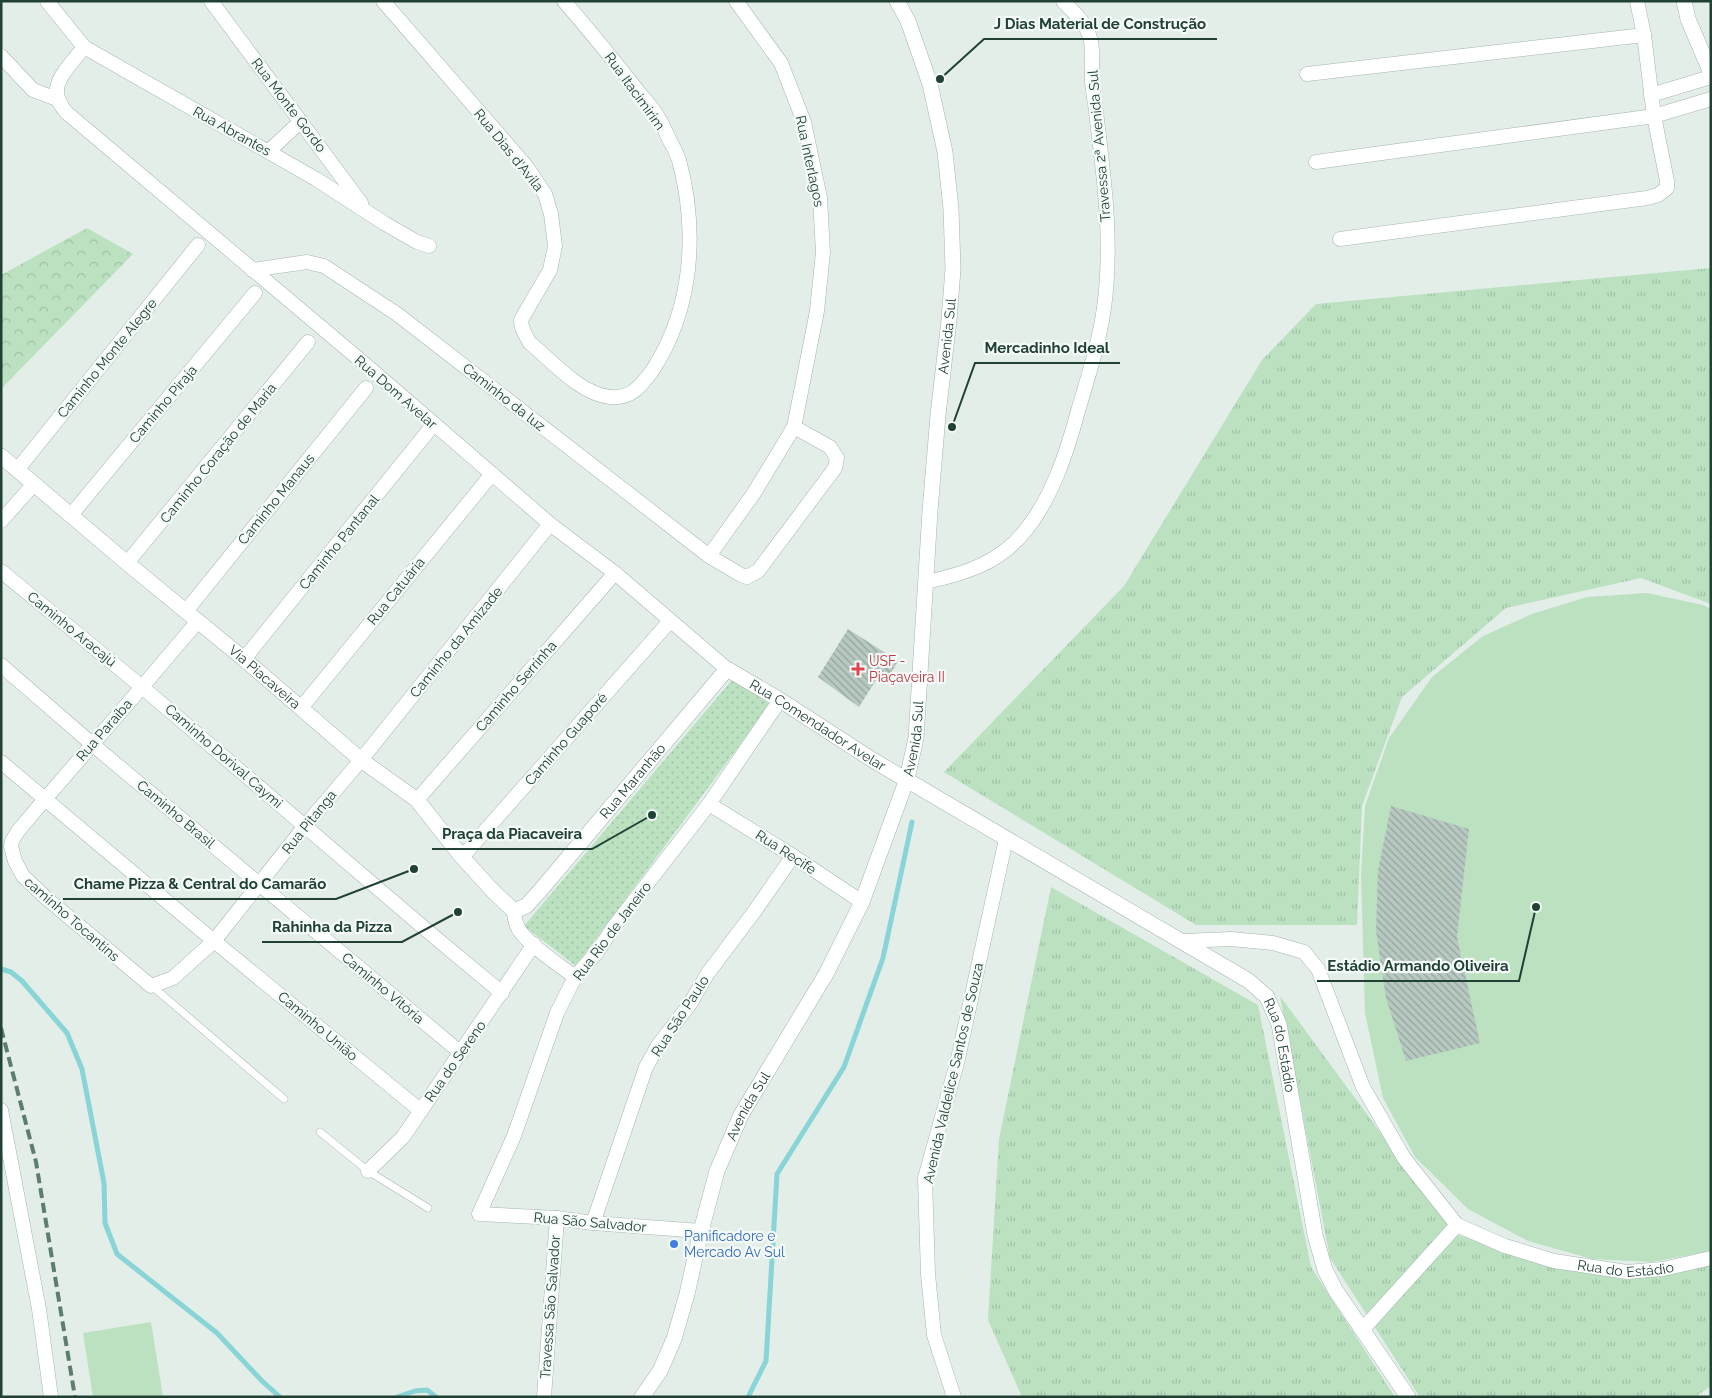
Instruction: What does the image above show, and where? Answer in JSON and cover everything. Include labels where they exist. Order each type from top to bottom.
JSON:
[{"type":"street","name":"Rua Abrantes","points":[[47,1],[84,47],[268,151],[404,234],[429,246]]},
{"type":"street","name":"Rua Monte Gordo","points":[[211,1],[366,210]]},
{"type":"street","name":"Rua Dias d'Avila","points":[[383,1],[526,166],[545,194],[551,214],[555,246],[550,270],[520,320],[530,342],[582,388]]},
{"type":"street","name":"Rua Itacimirim","points":[[564,1],[615,61],[659,118],[679,158],[690,229],[689,266],[681,311],[669,341],[643,384],[635,392],[622,397],[609,397],[582,388]]},
{"type":"street","name":"Rua Interlagos","points":[[709,556],[754,493],[794,427],[818,311],[822,252],[820,198],[804,122],[781,63],[736,1]]},
{"type":"street","name":"Avenida Sul","points":[[642,1397],[660,1372],[674,1339],[717,1171],[741,1116],[826,974],[862,902],[907,779],[916,738],[937,424],[953,269],[951,209],[945,152],[930,84],[908,21],[897,1]]},
{"type":"street","name":"Travessa 2ª Avenida Sul","points":[[926,582],[969,572],[988,563],[1004,552],[1024,533],[1033,521],[1052,486],[1071,437],[1099,336],[1104,308],[1107,270],[1106,197],[1092,82],[1091,41],[1080,19],[1062,1]]},
{"type":"street","points":[[1340,239],[1627,201],[1658,195],[1667,188],[1654,116],[1644,35],[1637,1]]},
{"type":"street","points":[[1684,1],[1688,19],[1711,73]]},
{"type":"street","points":[[1307,74],[1644,35]]},
{"type":"street","points":[[1,56],[33,90],[56,98],[56,89],[59,81],[84,47]]},
{"type":"street","points":[[1651,95],[1711,77]]},
{"type":"street","name":"Rua Dom Avelar","points":[[56,98],[67,113],[550,524],[615,573],[727,669]]},
{"type":"street","points":[[1316,162],[1654,116],[1711,99]]},
{"type":"street","points":[[268,151],[301,121]]},
{"type":"street","name":"Caminho Monte Alegre","points":[[17,470],[198,246]]},
{"type":"street","name":"Caminho da luz","points":[[252,270],[307,262],[324,266],[397,314],[709,556],[747,577],[758,571],[835,468],[837,458],[830,447],[794,427]]},
{"type":"street","name":"Caminho Piraja","points":[[71,515],[255,293]]},
{"type":"street","name":"Caminho Coração de Maria","points":[[127,564],[308,342]]},
{"type":"street","name":"Caminho Manaus","points":[[192,616],[366,388]]},
{"type":"street","name":"Caminho Pantanal","points":[[244,659],[434,424]]},
{"type":"street","name":"Via Piacaveira","points":[[1,456],[127,564],[244,659],[361,760],[417,800],[462,857],[491,890],[514,911]]},
{"type":"street","name":"Rua Catuária","points":[[301,708],[492,474]]},
{"type":"street","points":[[1,521],[34,484]]},
{"type":"street","name":"Caminho da Amizade","points":[[361,760],[550,524]]},
{"type":"street","name":"Caminho Aracajú","points":[[1,571],[142,687]]},
{"type":"street","name":"Caminho Serrinha","points":[[417,800],[615,573]]},
{"type":"street","name":"Rua Paraíba","points":[[12,841],[46,798],[142,687],[192,616]]},
{"type":"street","name":"Caminho Guaporé","points":[[462,857],[670,621]]},
{"type":"street","name":"Caminho Brasil","points":[[1,665],[259,885]]},
{"type":"street","name":"Rua Comendador Avelar","points":[[727,669],[907,779]]},
{"type":"street","name":"Rua Maranhão","points":[[514,911],[526,906],[539,892],[727,669]]},
{"type":"street","name":"Caminho Dorival Caymi","points":[[142,687],[437,939],[502,992]]},
{"type":"street","name":"Rua Rio de Janeiro","points":[[479,1214],[514,1136],[557,1013],[575,977],[598,951],[613,928],[709,804],[780,700]]},
{"type":"street","name":"Rua Pitanga","points":[[151,986],[172,978],[214,941],[305,826],[361,760]]},
{"type":"street","name":"Caminho União","points":[[1,762],[214,941],[421,1111]]},
{"type":"street","name":"Rua do Estádio","points":[[907,779],[1006,839],[1184,942],[1248,981],[1267,997],[1279,1024],[1315,1235],[1325,1270],[1336,1291],[1408,1397]]},
{"type":"street","name":"Rua Recife","points":[[709,804],[793,856],[862,902]]},
{"type":"street","name":"Avenida Valdelice Santos de Souza","points":[[954,1397],[934,1335],[928,1274],[925,1178],[957,1063],[1006,839]]},
{"type":"street","name":"caminho Tocantins","points":[[12,841],[11,846],[15,861],[23,876],[45,897],[151,986]]},
{"type":"street","name":"Rua São Paulo","points":[[593,1223],[646,1067],[659,1044],[690,1004],[708,972],[754,912],[793,856]]},
{"type":"street","name":"Caminho Vitória","points":[[259,885],[461,1053]]},
{"type":"street","points":[[514,911],[518,928],[554,962],[575,977]]},
{"type":"street","points":[[1184,942],[1231,939],[1248,940],[1273,943],[1304,952],[1318,969],[1363,1087],[1404,1158],[1457,1225],[1363,1329]]},
{"type":"street","name":"Rua do Sereno","points":[[368,1171],[403,1136],[534,944]]},
{"type":"street","points":[[1,1110],[38,1300],[51,1397]]},
{"type":"street","name":"Rua São Salvador","points":[[479,1214],[557,1218],[593,1223],[701,1231]]},
{"type":"street","name":"Travessa São Salvador","points":[[544,1397],[557,1218]]},
{"type":"street","name":"Rua do Estádio","points":[[1457,1225],[1505,1246],[1554,1261],[1627,1272],[1664,1269],[1711,1258]]},
{"type":"lane","points":[[151,986],[284,1099]]},
{"type":"lane","points":[[320,1132],[368,1171],[428,1208]]},
{"type":"green space","points":[[87,228],[133,254],[1,389],[1,275]]},
{"type":"green space","points":[[1711,268],[1711,604],[1641,578],[1506,608],[1402,697],[1362,806],[1357,925],[1196,925],[944,772],[1124,586],[1262,360],[1316,304]]},
{"type":"green space","points":[[1647,593],[1703,605],[1711,609],[1711,1251],[1652,1262],[1592,1259],[1528,1241],[1468,1209],[1415,1157],[1383,1098],[1365,1013],[1361,874],[1365,806],[1389,738],[1432,677],[1483,636],[1532,614],[1587,597]]},
{"type":"green space","points":[[732,680],[770,704],[576,966],[524,926]]},
{"type":"green space","points":[[1051,887],[1258,1005],[1311,1267],[1395,1397],[1022,1397],[988,1320],[999,1139]]},
{"type":"green space","points":[[1280,996],[1455,1234],[1554,1265],[1627,1280],[1711,1264],[1711,1386],[1695,1397],[1420,1397],[1330,1258]]},
{"type":"green space","points":[[151,1322],[163,1397],[93,1397],[83,1333]]},
{"type":"building","name":"USF - Piaçaveira II","points":[[848,629],[898,661],[884,685],[876,680],[859,707],[818,677]]},
{"type":"building","points":[[1391,806],[1469,829],[1457,937],[1480,1043],[1406,1061],[1386,998],[1376,931],[1378,871]]},
{"type":"waterway","points":[[748,1397],[766,1361],[777,1174],[844,1067],[883,958],[912,822]]},
{"type":"waterway","points":[[1,969],[11,972],[22,981],[67,1033],[82,1069],[104,1183],[105,1223],[117,1254],[217,1333],[262,1381],[280,1397]]},
{"type":"waterway","points":[[397,1397],[415,1391],[427,1390],[436,1397]]},
{"type":"railway","points":[[1,1028],[36,1162],[75,1397]]},
{"type":"place","name":"J Dias Material de Construção","points":[[940,79]]},
{"type":"place","name":"Mercadinho Ideal","points":[[952,427]]},
{"type":"place","name":"USF - Piaçaveira II","points":[[858,669]]},
{"type":"place","name":"Praça da Piacaveira","points":[[652,815]]},
{"type":"place","name":"Chame Pizza & Central do Camarão","points":[[414,869]]},
{"type":"place","name":"Estádio Armando Oliveira","points":[[1536,907]]},
{"type":"place","name":"Rahinha da Pizza","points":[[458,912]]},
{"type":"place","name":"Panificadore e Mercado Av Sul","points":[[674,1244]]}]
